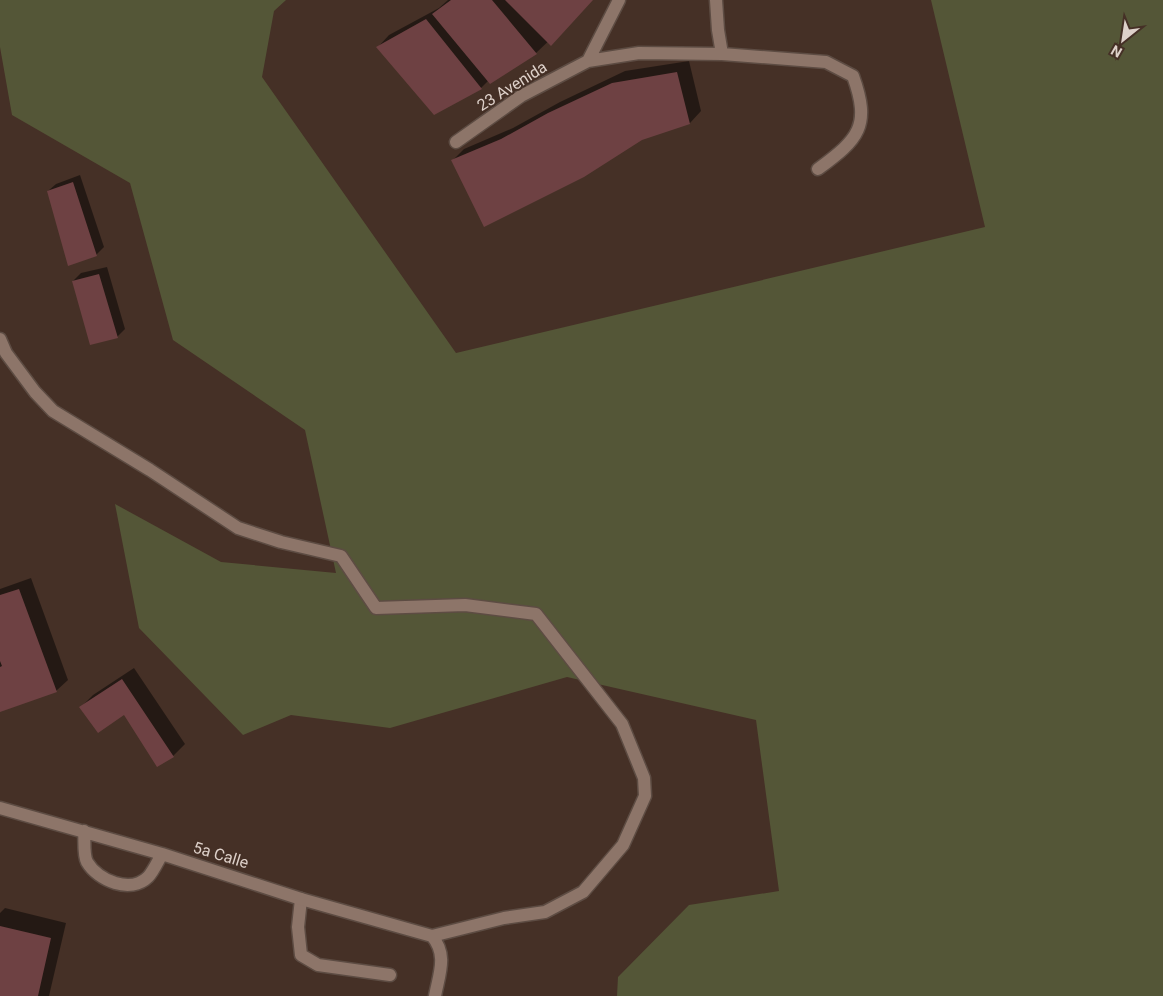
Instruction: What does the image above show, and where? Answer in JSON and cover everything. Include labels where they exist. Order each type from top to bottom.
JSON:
[{"type":"street","points":[[588,61],[619,0]]},
{"type":"street","points":[[716,0],[722,54]]},
{"type":"street","name":"23 Avenida","points":[[456,142],[520,96],[588,61],[639,53],[722,54],[826,62],[853,76],[861,99],[862,120],[854,138],[818,170]]},
{"type":"street","points":[[0,339],[6,353],[35,392],[53,411],[150,470],[238,528],[281,542],[341,556],[376,608],[465,605],[536,614],[622,724],[644,778],[645,796],[623,845],[583,892],[545,912],[504,918],[432,936]]},
{"type":"street","name":"5a Calle","points":[[0,808],[162,854],[301,898],[432,936]]},
{"type":"street","points":[[84,831],[86,860],[95,872],[123,886],[136,885],[148,877],[162,854]]},
{"type":"street","points":[[301,898],[298,927],[301,955],[318,965],[390,975]]},
{"type":"street","points":[[432,936],[440,944],[443,956],[435,996]]},
{"type":"green space","points":[[0,0],[286,0],[274,11],[262,77],[456,353],[985,227],[931,0],[1163,0],[1163,996],[617,996],[618,977],[689,905],[779,891],[756,720],[567,677],[390,728],[291,715],[243,735],[139,628],[115,504],[221,562],[336,573],[305,430],[173,340],[130,183],[12,115],[0,47]]},
{"type":"building","points":[[451,0],[492,0],[537,54],[490,84],[432,14]]},
{"type":"building","points":[[505,0],[593,0],[551,46]]},
{"type":"building","points":[[426,19],[482,89],[434,115],[376,47]]},
{"type":"building","points":[[677,72],[690,124],[642,140],[584,177],[484,227],[451,160],[501,139],[548,113],[612,83]]},
{"type":"building","points":[[73,182],[97,256],[68,266],[47,191]]},
{"type":"building","points":[[99,274],[118,338],[90,345],[72,281]]},
{"type":"building","points":[[19,589],[57,692],[0,712],[0,667],[2,666],[0,661],[0,595]]},
{"type":"building","points":[[122,679],[174,757],[157,767],[124,715],[98,733],[79,707]]},
{"type":"building","points":[[0,926],[51,938],[38,996],[0,996]]}]
